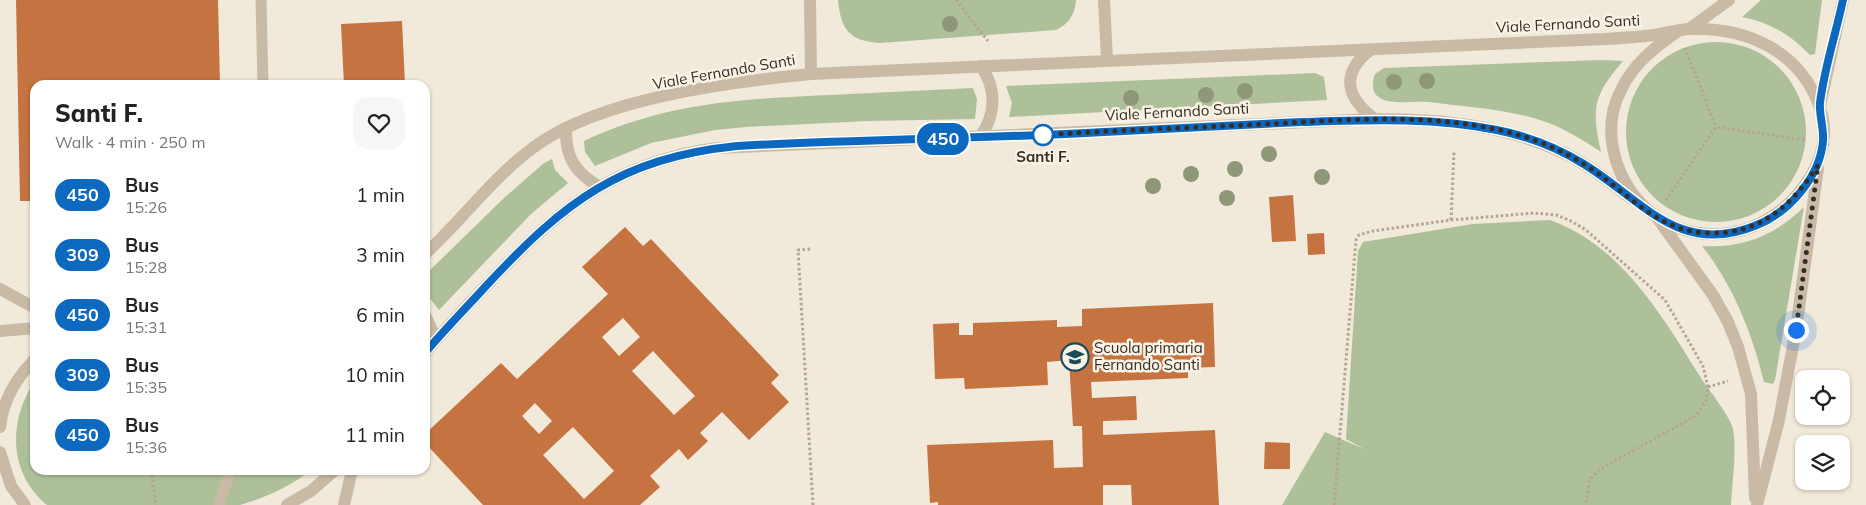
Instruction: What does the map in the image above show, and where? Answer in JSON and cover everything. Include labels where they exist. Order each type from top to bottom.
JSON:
[{"type":"street","points":[[810,0],[811,74]]},
{"type":"street","points":[[1104,0],[1107,60]]},
{"type":"street","points":[[1728,0],[1649,53],[1621,89],[1611,123],[1614,150],[1620,172],[1630,190],[1646,210],[1658,219],[1684,230],[1706,233],[1738,231],[1770,219],[1797,195],[1818,165]]},
{"type":"street","points":[[1756,505],[1779,420],[1796,330],[1824,132],[1820,106],[1843,0]]},
{"type":"street","name":"Viale Fernando Santi","points":[[430,249],[518,160],[543,140],[566,128],[612,110],[681,93],[755,80],[811,74],[1605,39],[1684,30],[1741,34],[1776,49],[1803,75],[1820,106]]},
{"type":"street","points":[[1370,50],[1356,63],[1350,82],[1358,105],[1375,119]]},
{"type":"street","points":[[980,137],[990,122],[993,103],[992,87],[981,66]]},
{"type":"street","name":"Viale Fernando Santi","points":[[430,347],[533,237],[569,206],[600,186],[659,161],[717,148],[1375,119],[1458,124],[1496,130],[1536,141],[1582,163],[1646,210]]},
{"type":"street","points":[[566,128],[568,152],[574,167],[588,180],[600,186]]},
{"type":"street","points":[[1658,219],[1708,287],[1724,315],[1738,347],[1751,394],[1756,505]]},
{"type":"street","points":[[0,289],[30,305]]},
{"type":"street","points":[[430,326],[436,339]]},
{"type":"street","points":[[0,330],[30,328]]},
{"type":"street","points":[[0,427],[3,410],[12,389],[30,366]]},
{"type":"street","points":[[0,452],[11,486],[25,505]]},
{"type":"street","points":[[287,505],[311,491],[329,475]]},
{"type":"street","points":[[344,505],[351,475]]},
{"type":"lane","points":[[261,0],[263,80]]},
{"type":"lane","points":[[220,505],[229,475]]},
{"type":"path","points":[[956,0],[988,41]]},
{"type":"path","points":[[1685,47],[1716,127]]},
{"type":"path","points":[[1716,127],[1806,140]]},
{"type":"path","points":[[1663,205],[1716,127]]},
{"type":"path","points":[[1451,220],[1454,151]]},
{"type":"path","points":[[1334,505],[1356,240],[1359,235],[1373,231],[1451,220],[1534,213],[1556,215],[1586,230],[1665,300],[1703,366],[1708,387],[1706,401],[1697,415],[1600,470],[1590,480],[1586,505]]},
{"type":"path","points":[[810,250],[798,250],[813,505]]},
{"type":"path","points":[[1708,387],[1734,379]]},
{"type":"path","points":[[152,475],[156,505]]},
{"type":"green space","points":[[838,0],[1076,0],[1070,18],[1056,30],[880,43],[861,40],[848,32],[841,19]]},
{"type":"green space","points":[[1761,0],[1822,0],[1815,54],[1810,55],[1779,30],[1742,17]]},
{"type":"green space","points":[[1716,42],[1750,49],[1766,57],[1785,75],[1791,82],[1802,106],[1806,132],[1799,166],[1791,182],[1773,201],[1766,207],[1742,218],[1716,222],[1682,215],[1666,207],[1647,189],[1641,182],[1630,158],[1626,132],[1633,98],[1641,82],[1659,63],[1666,57],[1690,46]]},
{"type":"green space","points":[[1601,60],[1623,61],[1606,83],[1597,102],[1596,124],[1601,152],[1566,131],[1529,117],[1487,109],[1429,102],[1385,100],[1377,96],[1373,87],[1375,74],[1384,68]]},
{"type":"green space","points":[[1315,73],[1324,77],[1327,100],[1009,117],[1012,103],[1006,86]]},
{"type":"green space","points":[[973,88],[977,99],[975,119],[868,121],[715,130],[651,143],[595,166],[585,152],[584,141],[614,128],[644,118],[704,105],[765,99]]},
{"type":"green space","points":[[552,159],[555,170],[568,183],[531,214],[439,310],[430,298],[430,270],[504,198],[544,163]]},
{"type":"green space","points":[[1804,207],[1773,384],[1764,382],[1754,346],[1740,310],[1723,277],[1702,246],[1731,245],[1757,238],[1781,226]]},
{"type":"green space","points":[[1550,220],[1576,232],[1599,247],[1620,266],[1656,309],[1724,411],[1733,429],[1734,438],[1731,505],[1282,505],[1325,432],[1364,449],[1346,439],[1358,251],[1363,242],[1473,224]]},
{"type":"green space","points":[[30,389],[30,475],[304,475],[277,491],[240,505],[47,505],[34,492],[25,478],[19,462],[16,446],[17,429],[20,412]]},
{"type":"building","points":[[16,0],[218,0],[220,80],[30,80],[30,201],[20,201]]},
{"type":"building","points":[[402,21],[405,80],[344,80],[341,24]]},
{"type":"building","points":[[1293,195],[1296,241],[1272,242],[1269,197]]},
{"type":"building","points":[[625,227],[643,246],[651,239],[779,375],[771,383],[789,402],[749,440],[722,412],[700,433],[708,441],[688,460],[679,449],[650,476],[660,487],[640,505],[483,505],[430,448],[430,429],[501,363],[517,379],[608,294],[582,267]],"holes":[[[623,318],[640,337],[619,356],[602,337]],[[653,351],[695,396],[674,415],[632,371]],[[535,403],[552,421],[539,434],[522,416]],[[573,427],[614,471],[584,499],[543,455]]]},
{"type":"building","points":[[1324,233],[1325,254],[1308,255],[1307,234]]},
{"type":"building","points":[[1213,303],[1215,367],[1188,368],[1188,378],[1091,382],[1092,398],[1136,396],[1137,420],[1103,421],[1103,435],[1215,430],[1219,505],[1132,505],[1131,485],[1103,485],[1103,505],[938,505],[938,502],[930,503],[927,445],[1053,440],[1054,468],[1083,467],[1082,426],[1073,426],[1069,360],[1047,362],[1048,385],[965,389],[964,378],[935,379],[933,324],[959,323],[959,335],[973,335],[973,323],[1057,320],[1057,327],[1082,326],[1082,309]]},
{"type":"building","points":[[1265,442],[1290,443],[1290,469],[1264,469]]},
{"type":"bus line","name":"450","points":[[430,347],[520,249],[550,221],[576,201],[609,182],[641,167],[685,153],[737,146],[1068,134],[1375,119],[1439,122],[1496,130],[1520,136],[1566,154],[1599,174],[1653,216],[1670,226],[1706,233],[1738,231],[1770,219],[1797,195],[1818,165],[1824,132],[1820,106],[1843,0]]},
{"type":"place","name":"Santi F.","points":[[1043,135]]},
{"type":"place","name":"Scuola primaria Fernando Santi","points":[[1075,357]]},
{"type":"route","points":[[1043,135],[1375,119],[1421,120],[1458,124],[1520,136],[1566,154],[1599,174],[1670,226],[1706,233],[1738,231],[1770,219],[1797,195],[1818,165],[1796,330]]}]
